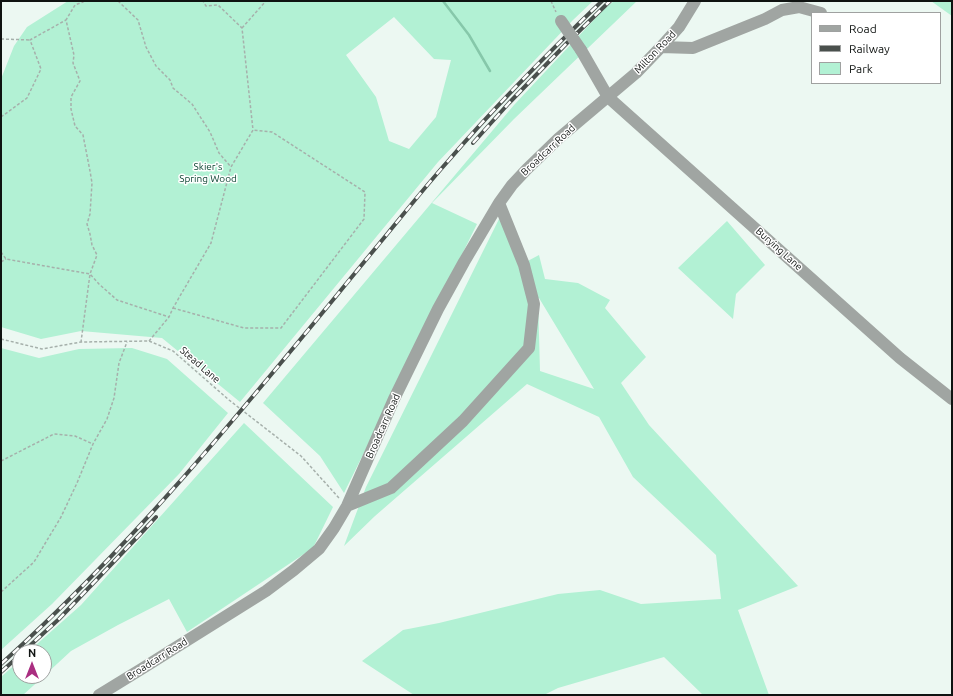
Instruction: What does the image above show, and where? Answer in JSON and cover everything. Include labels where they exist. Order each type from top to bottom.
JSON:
[{"type":"street","name":"Milton Road","points":[[608,97],[636,73],[661,47],[679,27],[695,1]]},
{"type":"street","points":[[661,47],[693,48],[765,19],[782,10],[799,7],[817,12]]},
{"type":"street","name":"Burying Lane","points":[[561,21],[581,50],[608,97],[900,358],[952,399]]},
{"type":"street","name":"Broadcarr Road","points":[[98,695],[259,595],[294,570],[319,549],[347,506],[394,399],[438,309],[499,203],[512,185],[527,169],[559,138],[608,97]]},
{"type":"street","points":[[347,506],[391,488],[463,420],[529,348],[534,304],[524,265],[499,203]]},
{"type":"path","points":[[1,40],[30,40],[66,20],[75,5],[84,1]]},
{"type":"path","points":[[118,1],[138,20],[146,47],[156,66],[170,80],[173,88],[192,104],[210,132],[219,153],[232,167]]},
{"type":"path","points":[[149,341],[169,317],[211,243],[232,167],[253,130],[242,28],[218,6],[206,6],[203,1]]},
{"type":"path","points":[[242,28],[266,1]]},
{"type":"path","points":[[551,1],[554,10],[561,21]]},
{"type":"path","points":[[66,20],[74,55],[72,64],[80,81],[71,97],[71,109],[75,126],[83,136],[90,171],[92,183],[90,214],[87,224],[96,255],[90,274],[81,342]]},
{"type":"path","points":[[1,117],[28,98],[41,69],[30,40]]},
{"type":"path","points":[[173,308],[244,328],[281,328],[364,219],[365,192],[272,132],[253,130]]},
{"type":"path","points":[[1,252],[6,259]]},
{"type":"path","points":[[1,262],[6,259],[90,274],[117,300],[169,317]]},
{"type":"path","name":"Stead Lane","points":[[1,339],[42,349],[81,342],[149,341],[173,351],[229,400],[301,456],[347,506]]},
{"type":"path","points":[[1,592],[34,562],[61,517],[93,444],[106,419],[114,398],[119,363],[127,342]]},
{"type":"path","points":[[1,461],[54,434],[75,436],[93,444]]},
{"type":"green space","name":"Skier's Spring Wood","points":[[68,1],[593,1],[573,20],[438,162],[240,402],[162,338],[81,331],[41,339],[1,327],[1,79],[14,46],[27,27]],"holes":[[[394,17],[434,59],[451,60],[436,117],[409,149],[389,141],[376,97],[346,55]]]},
{"type":"green space","points":[[614,1],[637,1],[514,119],[432,203],[477,224],[344,493],[320,456],[263,403],[514,105],[604,9]]},
{"type":"green space","points":[[931,1],[952,1],[952,16]]},
{"type":"green space","points":[[499,219],[524,263],[539,255],[545,279],[578,283],[610,300],[605,308],[646,357],[621,383],[649,425],[798,586],[738,610],[769,695],[703,695],[664,657],[558,688],[544,695],[414,695],[362,661],[403,630],[439,623],[558,594],[600,590],[641,604],[721,599],[716,555],[633,477],[599,417],[527,384],[375,516],[344,546],[366,487]],"holes":[[[539,298],[594,389],[540,371]]]},
{"type":"green space","points":[[727,221],[765,265],[736,294],[733,319],[678,268]]},
{"type":"green space","points":[[1,348],[39,358],[79,349],[132,348],[167,359],[228,413],[179,474],[52,604],[1,650]]},
{"type":"green space","points":[[244,423],[333,507],[313,548],[187,632],[169,599],[71,651],[52,669],[52,644],[37,644],[81,605]]},
{"type":"green space","points":[[12,667],[12,684],[35,684],[23,695],[1,695],[1,677]]},
{"type":"waterway","points":[[443,1],[469,35],[490,71]]},
{"type":"railway","points":[[1,664],[52,616],[149,516],[241,411],[420,193],[467,139],[562,39],[602,1]]},
{"type":"railway","points":[[473,143],[509,103],[610,1]]},
{"type":"railway","points":[[32,644],[59,619],[156,517]]},
{"type":"railway","points":[[1,672],[12,662]]}]
